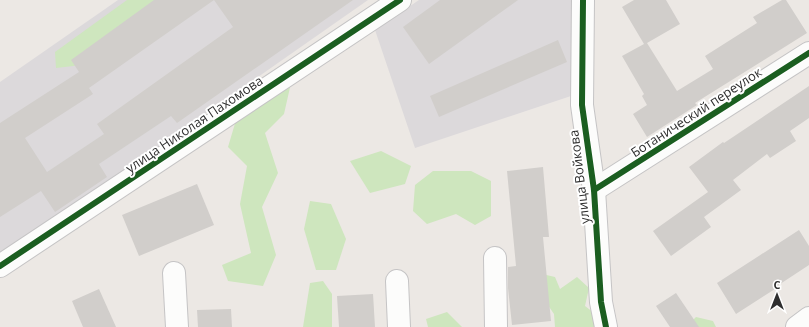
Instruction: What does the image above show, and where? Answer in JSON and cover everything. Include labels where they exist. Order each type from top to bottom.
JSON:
[{"type":"street","name":"улица Николая Пахомова","points":[[0,266],[400,0]]},
{"type":"street","name":"улица Войкова","points":[[583,0],[582,104],[594,190],[601,302],[606,327]]},
{"type":"street","name":"Ботанический переулок","points":[[594,190],[809,53]]},
{"type":"street","points":[[495,258],[496,327]]},
{"type":"street","points":[[174,273],[177,327]]},
{"type":"street","points":[[397,281],[399,327]]},
{"type":"street","points":[[797,327],[809,318]]},
{"type":"shaded area","points":[[118,0],[368,0],[162,144],[0,253],[0,82]]},
{"type":"shaded area","points":[[419,0],[573,0],[571,96],[415,148],[375,30]]},
{"type":"green space","points":[[127,0],[170,0],[82,65],[56,68],[55,52]]},
{"type":"green space","points":[[291,83],[284,114],[265,133],[278,173],[262,207],[276,255],[263,286],[228,281],[222,265],[251,253],[240,204],[247,166],[228,147],[242,100]]},
{"type":"green space","points":[[381,151],[411,166],[405,184],[370,193],[350,161]]},
{"type":"green space","points":[[433,171],[471,171],[491,181],[491,216],[475,225],[456,214],[427,224],[413,211],[415,185]]},
{"type":"green space","points":[[310,201],[331,204],[346,239],[336,270],[316,270],[304,229]]},
{"type":"green space","points":[[542,274],[555,277],[560,289],[577,277],[589,288],[585,306],[598,316],[600,327],[555,327],[554,314],[537,289]]},
{"type":"green space","points":[[323,281],[332,294],[332,327],[303,327],[310,283]]},
{"type":"green space","points":[[447,312],[462,327],[428,327],[426,319]]},
{"type":"green space","points":[[696,317],[713,321],[716,327],[686,327]]},
{"type":"building","points":[[154,0],[214,0],[353,0],[177,123],[171,116],[99,164],[107,177],[55,212],[41,191],[0,217],[0,123],[79,72],[71,60]],"holes":[[[214,0],[233,27],[97,124],[104,134],[47,172],[25,138],[93,94],[89,88]]]},
{"type":"building","points":[[440,0],[518,0],[429,64],[403,27]]},
{"type":"building","points":[[634,0],[666,0],[680,24],[647,43],[677,91],[713,69],[705,56],[757,23],[753,17],[782,0],[786,0],[807,33],[695,103],[697,105],[647,137],[633,114],[647,105],[642,96],[644,94],[622,56],[644,44],[622,7]]},
{"type":"building","points":[[558,40],[567,62],[439,117],[430,96]]},
{"type":"building","points":[[809,86],[809,118],[790,131],[796,141],[770,158],[767,154],[733,180],[741,190],[704,217],[711,227],[671,256],[653,231],[708,192],[689,167],[723,142],[724,143]]},
{"type":"building","points":[[543,167],[549,237],[543,237],[551,321],[512,325],[508,288],[508,267],[516,266],[507,171]]},
{"type":"building","points":[[197,184],[214,225],[139,256],[122,215]]},
{"type":"building","points":[[799,230],[809,246],[809,265],[736,314],[717,283]]},
{"type":"building","points":[[99,289],[116,327],[83,327],[72,301]]},
{"type":"building","points":[[676,293],[699,327],[670,327],[656,306]]},
{"type":"building","points":[[373,294],[375,327],[339,327],[337,296]]},
{"type":"building","points":[[231,309],[232,327],[198,327],[197,310]]},
{"type":"cycle path","points":[[0,266],[400,0]]},
{"type":"cycle path","points":[[583,0],[582,105],[594,190],[601,302],[606,327]]},
{"type":"cycle path","points":[[594,190],[809,53]]}]
